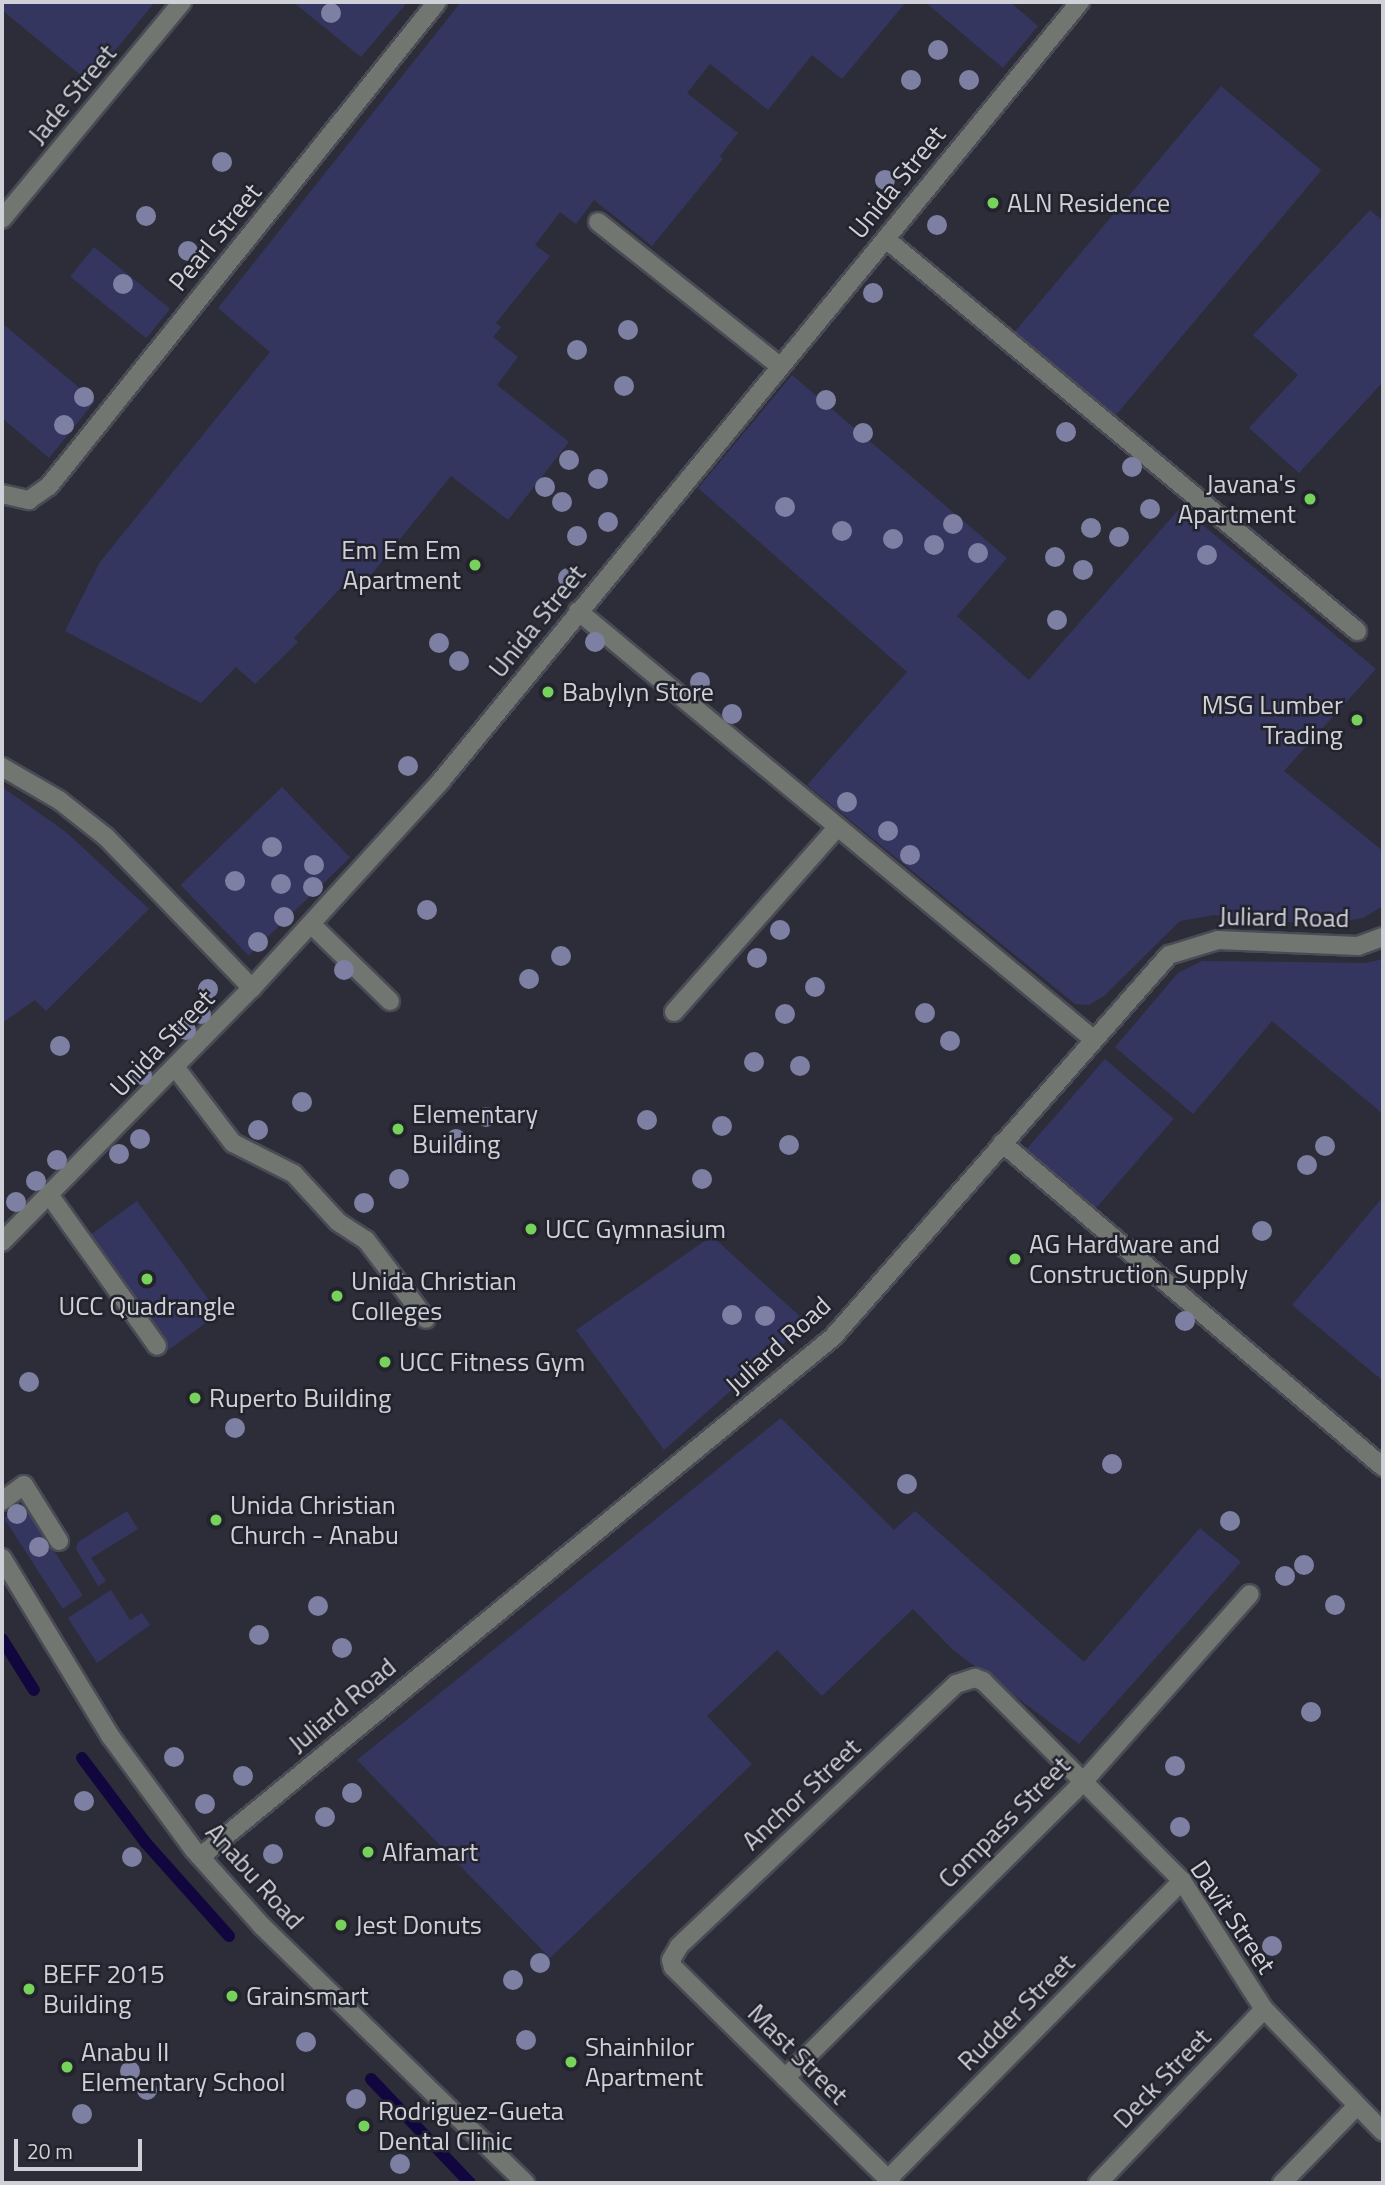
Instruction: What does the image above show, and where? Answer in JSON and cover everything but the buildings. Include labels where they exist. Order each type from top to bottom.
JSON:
[{"type":"street","name":"Jade Street","points":[[2,219],[182,2]]},
{"type":"street","name":"Pearl Street","points":[[2,494],[29,500],[50,486],[437,2]]},
{"type":"street","name":"Unida Street","points":[[2,1242],[50,1196],[312,925],[440,782],[1080,2]]},
{"type":"street","points":[[598,222],[780,366]]},
{"type":"street","points":[[886,239],[1357,631]]},
{"type":"street","points":[[578,611],[1093,1039]]},
{"type":"street","points":[[2,767],[60,800],[106,837],[252,988]]},
{"type":"street","points":[[674,1012],[837,828]]},
{"type":"street","points":[[312,925],[390,1001]]},
{"type":"street","name":"Juliard Road","points":[[200,1857],[815,1353],[1156,967],[1184,947],[1218,940],[1357,946],[1383,937]]},
{"type":"street","points":[[175,1067],[233,1143],[294,1174],[338,1222],[366,1240],[426,1319]]},
{"type":"street","points":[[1002,1143],[1383,1467]]},
{"type":"street","points":[[50,1196],[157,1346]]},
{"type":"street","points":[[2,1501],[24,1485],[59,1541]]},
{"type":"street","name":"Anabu Road","points":[[2,1558],[111,1737],[200,1857],[255,1919],[525,2183]]},
{"type":"street","name":"Compass Street","points":[[785,2078],[1083,1782],[1250,1594]]},
{"type":"street","name":"Davit Street","points":[[975,1678],[983,1681],[1182,1881],[1264,2009],[1356,2108],[1383,2132]]},
{"type":"street","name":"Anchor Street","points":[[671,1960],[679,1945],[956,1685],[975,1678]]},
{"type":"street","name":"Rudder Street","points":[[890,2181],[1182,1881]]},
{"type":"street","name":"Mast Street","points":[[671,1960],[673,1967],[890,2181]]},
{"type":"street","name":"Deck Street","points":[[1098,2183],[1264,2009]]},
{"type":"street","points":[[1282,2183],[1356,2108]]},
{"type":"shaded area","points":[[2,2],[155,2],[89,82],[2,10]]},
{"type":"shaded area","points":[[293,2],[401,2],[405,5],[361,57]]},
{"type":"shaded area","points":[[461,2],[906,2],[842,79],[812,55],[768,110],[710,64],[687,93],[738,133],[720,156],[723,159],[652,246],[594,200],[576,224],[560,212],[535,245],[550,256],[496,323],[501,327],[493,337],[518,357],[497,385],[569,442],[508,520],[451,476],[358,591],[346,582],[294,638],[298,642],[255,684],[236,667],[201,703],[65,631],[100,562],[270,352],[218,308]]},
{"type":"shaded area","points":[[925,2],[1010,2],[1038,26],[1003,68]]},
{"type":"shaded area","points":[[1221,86],[1321,170],[1114,417],[1014,333]]},
{"type":"shaded area","points":[[1370,210],[1383,221],[1383,382],[1299,473],[1249,428],[1298,375],[1253,335]]},
{"type":"shaded area","points":[[94,247],[170,309],[146,338],[70,277]]},
{"type":"shaded area","points":[[2,323],[95,401],[49,458],[2,418]]},
{"type":"shaded area","points":[[792,375],[1007,558],[957,616],[1029,680],[1181,507],[1376,669],[1284,771],[1383,851],[1383,906],[1363,918],[1322,925],[1214,915],[1180,921],[1104,996],[1089,1005],[1075,1004],[807,785],[907,672],[698,488]]},
{"type":"shaded area","points":[[2,787],[66,832],[149,909],[46,1011],[35,1000],[2,1023]]},
{"type":"shaded area","points":[[282,787],[350,857],[249,955],[181,885]]},
{"type":"shaded area","points":[[1383,959],[1383,1114],[1272,1021],[1193,1114],[1115,1047],[1178,973],[1202,961],[1366,963]]},
{"type":"shaded area","points":[[1105,1059],[1174,1119],[1094,1210],[1026,1150]]},
{"type":"shaded area","points":[[1383,1197],[1383,1381],[1292,1305]]},
{"type":"shaded area","name":"UCC Quadrangle","points":[[137,1201],[219,1313],[158,1358],[76,1245]]},
{"type":"shaded area","points":[[712,1236],[807,1323],[664,1450],[576,1330]]},
{"type":"shaded area","points":[[781,1418],[894,1530],[915,1511],[1084,1662],[1200,1528],[1241,1562],[1079,1744],[953,1650],[913,1609],[822,1696],[777,1650],[707,1716],[752,1764],[550,1958],[357,1760]]},
{"type":"shaded area","points":[[24,1505],[83,1596],[63,1609],[4,1518]]},
{"type":"shaded area","points":[[127,1511],[138,1529],[91,1558],[106,1581],[98,1586],[76,1549],[78,1542]]},
{"type":"shaded area","points":[[111,1590],[130,1620],[142,1613],[150,1625],[97,1663],[68,1618]]},
{"type":"waterway","points":[[2,1639],[34,1690]]},
{"type":"waterway","points":[[82,1758],[145,1842],[229,1936]]},
{"type":"waterway","points":[[371,2079],[470,2183]]},
{"type":"place","name":"ALN Residence","points":[[993,203]]},
{"type":"place","name":"Javana's Apartment","points":[[1310,499]]},
{"type":"place","name":"Em Em Em Apartment","points":[[475,565]]},
{"type":"place","name":"Babylyn Store","points":[[548,692]]},
{"type":"place","name":"MSG Lumber Trading","points":[[1357,720]]},
{"type":"place","name":"Elementary Building","points":[[398,1129]]},
{"type":"place","name":"UCC Gymnasium","points":[[531,1229]]},
{"type":"place","name":"AG Hardware and Construction Supply","points":[[1015,1259]]},
{"type":"place","name":"UCC Quadrangle","points":[[147,1279]]},
{"type":"place","name":"Unida Christian Colleges","points":[[337,1296]]},
{"type":"place","name":"UCC Fitness Gym","points":[[385,1362]]},
{"type":"place","name":"Ruperto Building","points":[[195,1398]]},
{"type":"place","name":"Unida Christian Church - Anabu","points":[[216,1520]]},
{"type":"place","name":"Alfamart","points":[[368,1852]]},
{"type":"place","name":"Jest Donuts","points":[[341,1925]]},
{"type":"place","name":"BEFF 2015 Building","points":[[29,1989]]},
{"type":"place","name":"Grainsmart","points":[[232,1996]]},
{"type":"place","name":"Shainhilor Apartment","points":[[571,2062]]},
{"type":"place","name":"Anabu II Elementary School","points":[[67,2067]]},
{"type":"place","name":"Rodriguez-Gueta Dental Clinic","points":[[364,2126]]}]
